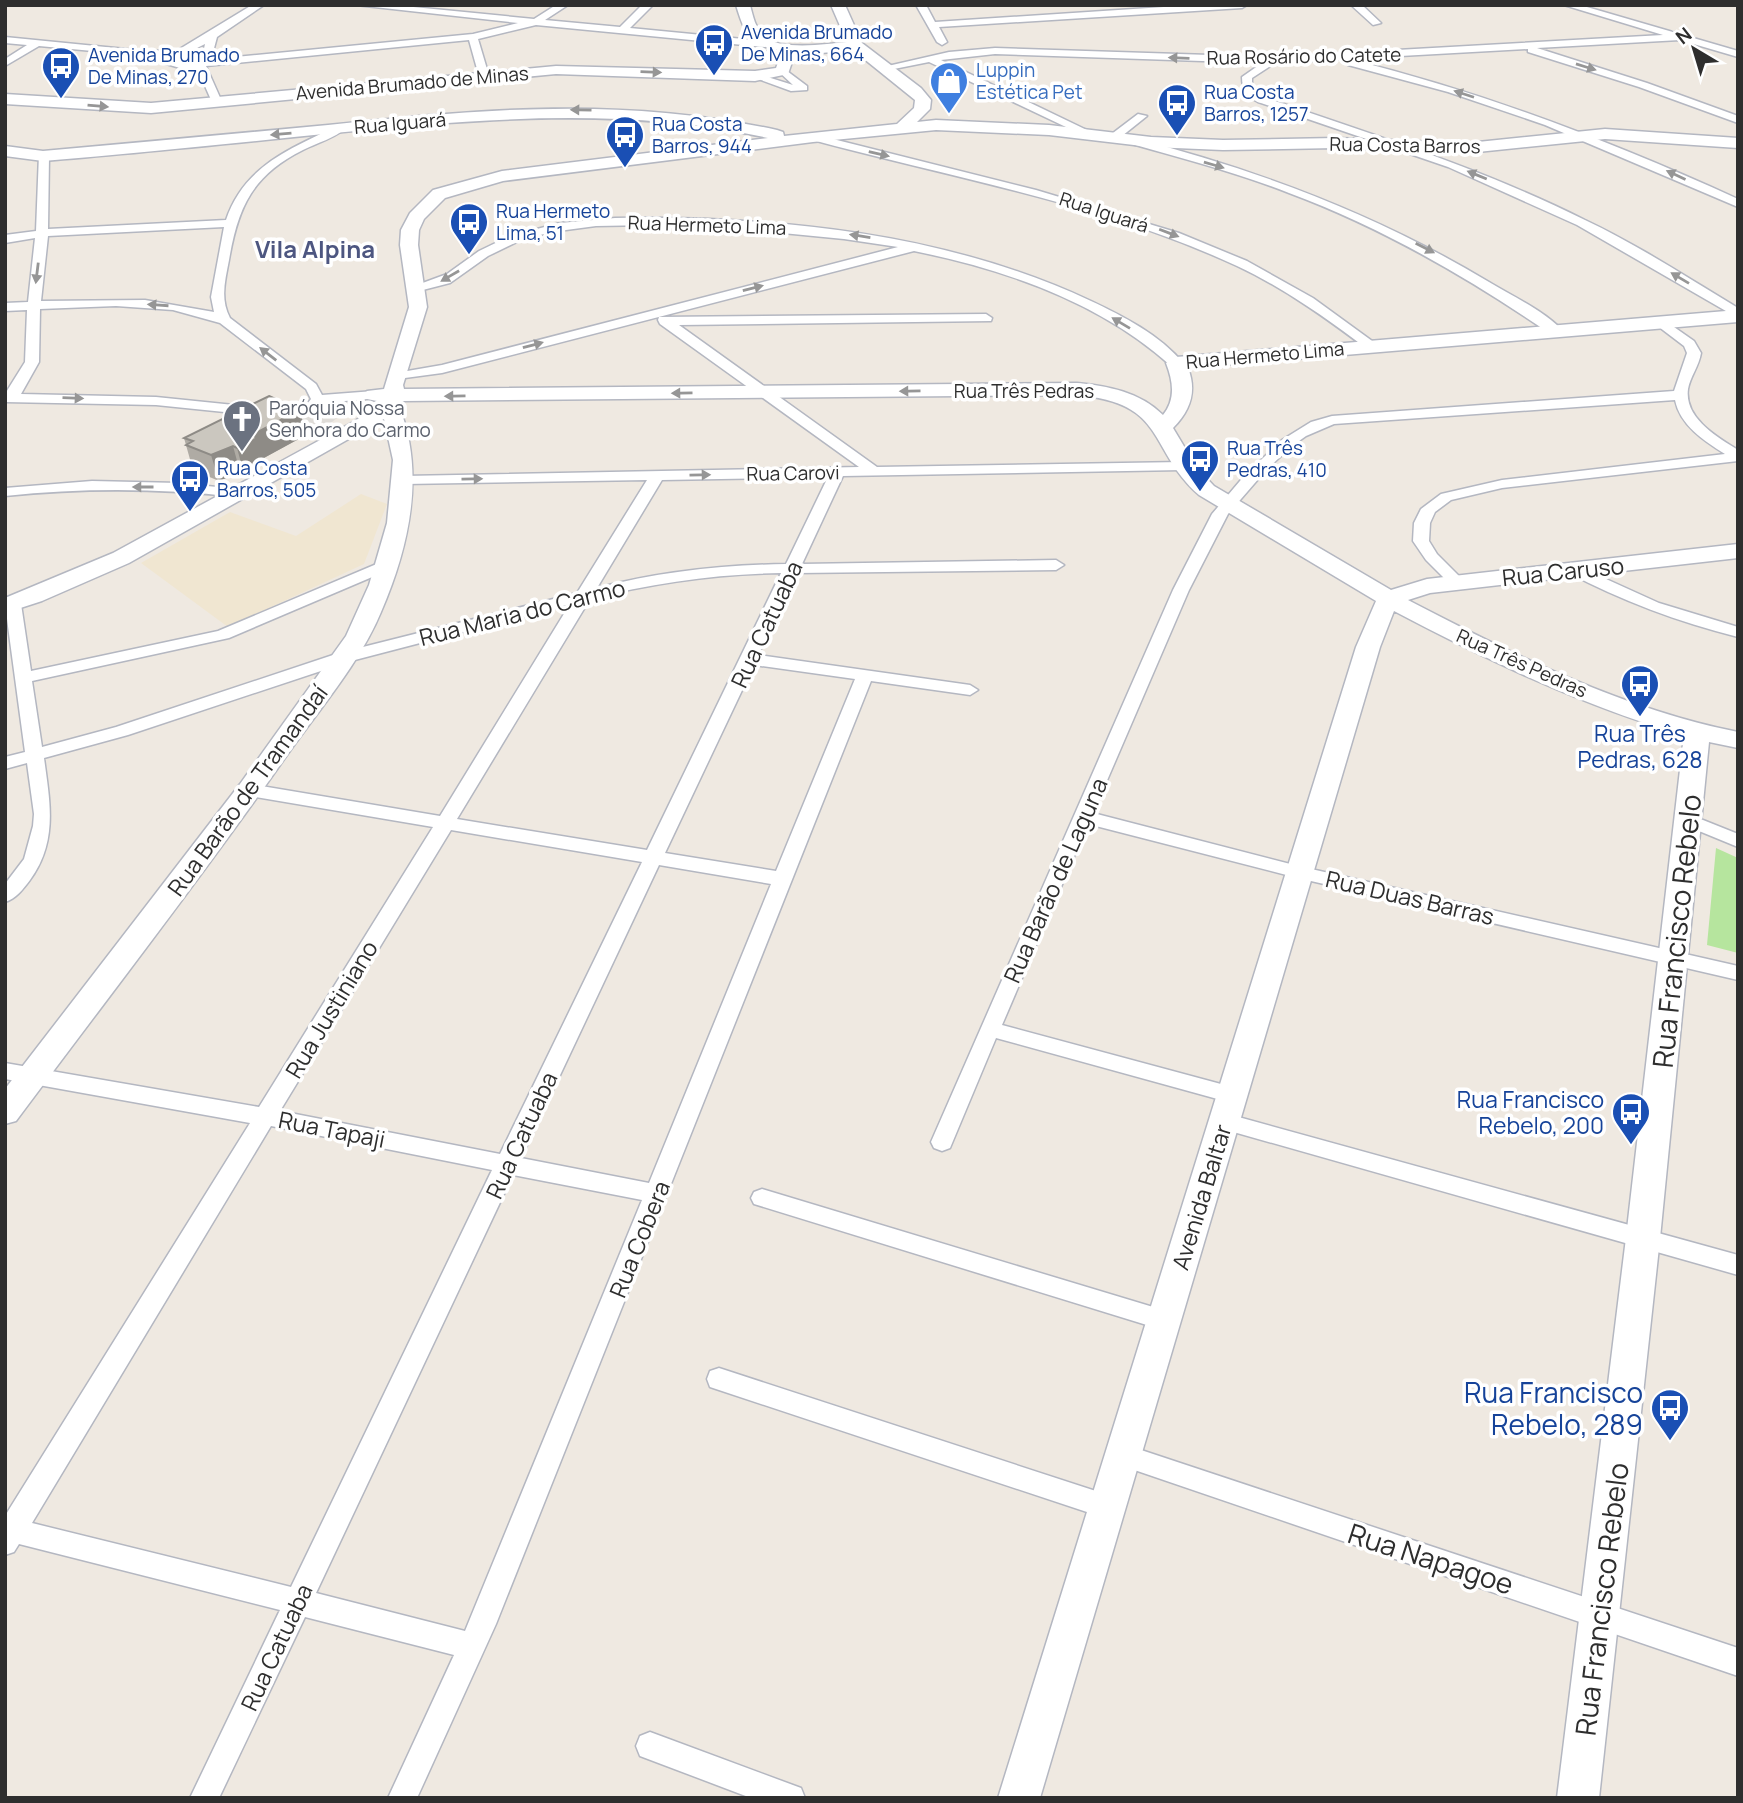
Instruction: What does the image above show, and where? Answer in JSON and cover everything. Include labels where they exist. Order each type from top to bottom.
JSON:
[{"type":"street","points":[[169,62],[170,58],[212,36],[259,5]]},
{"type":"street","points":[[361,5],[729,40],[803,51],[856,45]]},
{"type":"street","points":[[5,40],[146,54],[180,53],[206,58],[264,58],[473,37],[536,22],[563,5]]},
{"type":"street","points":[[623,30],[648,5]]},
{"type":"street","points":[[743,5],[762,44],[803,88],[795,89],[755,76]]},
{"type":"street","points":[[838,5],[856,45],[916,91],[923,100],[922,109],[903,127]]},
{"type":"street","points":[[921,5],[942,41]]},
{"type":"street","points":[[932,25],[1092,10],[1242,5]]},
{"type":"street","points":[[1356,5],[1376,23]]},
{"type":"street","points":[[1569,5],[1738,54]]},
{"type":"street","points":[[212,36],[206,58],[217,102]]},
{"type":"street","points":[[473,37],[484,76]]},
{"type":"street","name":"Rua Rosário do Catete","points":[[884,68],[995,51],[1272,60],[1684,37]]},
{"type":"street","points":[[729,40],[762,44]]},
{"type":"street","points":[[5,63],[38,43]]},
{"type":"street","points":[[1521,47],[1643,85],[1738,120]]},
{"type":"street","name":"Avenida Brumado de Minas","points":[[5,99],[134,109],[573,70],[755,76],[783,67],[785,60],[803,51]]},
{"type":"street","points":[[146,54],[185,66],[206,58]]},
{"type":"street","points":[[1332,58],[1438,86],[1583,135],[1738,204]]},
{"type":"street","points":[[931,59],[1089,135]]},
{"type":"street","points":[[1272,60],[1247,77],[1247,87],[1253,95],[1490,181],[1581,222],[1642,255],[1738,315]]},
{"type":"street","name":"Rua Iguará","points":[[5,151],[43,156],[341,128],[573,110],[687,117],[793,139]]},
{"type":"street","points":[[1119,138],[1142,117]]},
{"type":"street","name":"Rua Costa Barros","points":[[389,392],[418,307],[410,230],[424,206],[439,194],[502,176],[903,127],[978,125],[1223,145],[1336,143],[1468,148],[1583,135],[1657,136],[1738,143]]},
{"type":"street","points":[[225,320],[217,306],[217,297],[231,223],[240,198],[263,169],[341,128]]},
{"type":"street","name":"Rua Iguará","points":[[813,137],[1065,199],[1177,236],[1272,280],[1333,317],[1372,346]]},
{"type":"street","points":[[1119,138],[1274,183],[1352,214],[1453,263],[1557,332]]},
{"type":"street","points":[[9,398],[32,362],[34,306],[42,233],[43,156]]},
{"type":"street","name":"Rua Hermeto Lima","points":[[415,288],[446,280],[491,249],[511,240],[557,227],[606,221],[805,229],[918,246],[1004,270],[1084,302],[1132,329],[1177,363],[1664,324],[1738,315]]},
{"type":"street","points":[[5,240],[42,233],[231,223]]},
{"type":"street","points":[[334,438],[347,418],[389,392],[454,366],[660,317],[918,246]]},
{"type":"street","points":[[5,307],[155,304],[205,312],[225,320],[310,387],[316,402]]},
{"type":"street","points":[[660,317],[986,318]]},
{"type":"street","points":[[660,317],[873,471]]},
{"type":"street","points":[[1664,324],[1689,344],[1694,353],[1681,395],[1683,407],[1699,428],[1738,456]]},
{"type":"street","points":[[1162,427],[1173,418],[1184,395],[1184,383],[1177,363]]},
{"type":"street","name":"Rua Três Pedras","points":[[389,392],[1098,390],[1142,407],[1162,427],[1182,466],[1212,494],[1390,598],[1527,667],[1617,705],[1697,732],[1738,740]]},
{"type":"street","points":[[9,398],[156,401],[293,413],[316,402],[389,392]]},
{"type":"street","points":[[5,895],[27,872],[36,856],[43,832],[43,814],[23,678],[9,605],[121,558],[371,419],[389,392]]},
{"type":"street","name":"Rua Barão de Tramandaí","points":[[5,1112],[249,790],[345,657],[368,618],[385,566],[404,480],[399,432],[389,392]]},
{"type":"street","name":"Rua Barão de Laguna","points":[[942,1142],[1181,590],[1227,503],[1288,440],[1314,425],[1332,420],[1681,395]]},
{"type":"street","points":[[316,402],[350,411]]},
{"type":"street","points":[[371,419],[399,432]]},
{"type":"street","points":[[1458,583],[1431,557],[1421,541],[1422,523],[1429,509],[1446,497],[1502,484],[1738,456]]},
{"type":"street","name":"Rua Carovi","points":[[404,480],[1182,466]]},
{"type":"street","name":"Rua Catuaba","points":[[204,1798],[838,472]]},
{"type":"street","name":"Rua Justiniano","points":[[8,1534],[657,476]]},
{"type":"street","points":[[5,492],[156,487],[236,493]]},
{"type":"street","name":"Rua Caruso","points":[[1390,598],[1427,586],[1738,551]]},
{"type":"street","name":"Rua Maria do Carmo","points":[[5,763],[134,727],[345,657],[586,593],[680,575],[793,567],[1056,565]]},
{"type":"street","points":[[23,678],[223,635],[385,566]]},
{"type":"street","points":[[1573,569],[1632,599],[1672,615],[1738,632]]},
{"type":"street","name":"Avenida Baltar","points":[[1019,1798],[1298,872],[1368,647],[1383,608],[1390,598]]},
{"type":"street","points":[[750,659],[970,690]]},
{"type":"street","name":"Rua Cobera","points":[[402,1798],[472,1646],[865,675]]},
{"type":"street","name":"Rua Francisco Rebelo","points":[[1578,1798],[1643,1238],[1697,732]]},
{"type":"street","points":[[249,790],[783,879]]},
{"type":"street","name":"Rua Duas Barras","points":[[1083,817],[1298,872],[1738,973]]},
{"type":"street","points":[[1688,820],[1738,841]]},
{"type":"street","points":[[989,1029],[1228,1108],[1643,1238],[1738,1265]]},
{"type":"street","name":"Rua Tapaji","points":[[5,1071],[266,1116],[657,1194]]},
{"type":"street","points":[[762,1198],[1163,1320]]},
{"type":"street","points":[[719,1379],[1108,1507]]},
{"type":"street","name":"Rua Napagoe","points":[[1123,1455],[1738,1662]]},
{"type":"street","points":[[8,1534],[298,1601],[472,1646]]},
{"type":"street","points":[[650,1746],[790,1798]]},
{"type":"shaded area","points":[[322,408],[344,412],[320,432],[285,419]]},
{"type":"shaded area","points":[[361,494],[387,504],[364,564],[228,627],[141,563],[230,512],[296,536]]},
{"type":"green space","points":[[1716,848],[1738,858],[1738,953],[1707,945]]},
{"type":"building","points":[[269,396],[300,410],[252,435],[257,438],[237,448],[233,446],[211,455],[186,445],[193,441],[184,438]]},
{"type":"place","name":"Avenida Brumado De Minas, 664","points":[[714,77]]},
{"type":"place","name":"Avenida Brumado De Minas, 270","points":[[61,100]]},
{"type":"place","name":"Luppin Estética Pet","points":[[949,115]]},
{"type":"place","name":"Rua Costa Barros, 1257","points":[[1177,137]]},
{"type":"place","name":"Rua Costa Barros, 944","points":[[625,169]]},
{"type":"place","name":"Rua Hermeto Lima, 51","points":[[469,256]]},
{"type":"place","name":"Paróquia Nossa Senhora do Carmo","points":[[242,453]]},
{"type":"place","name":"Rua Três Pedras, 410","points":[[1200,493]]},
{"type":"place","name":"Rua Costa Barros, 505","points":[[190,513]]},
{"type":"place","name":"Rua Três Pedras, 628","points":[[1640,718]]},
{"type":"place","name":"Rua Francisco Rebelo, 200","points":[[1631,1146]]},
{"type":"place","name":"Rua Francisco Rebelo, 289","points":[[1670,1442]]},
{"type":"district","name":"Vila Alpina","points":[[315,248]]}]
